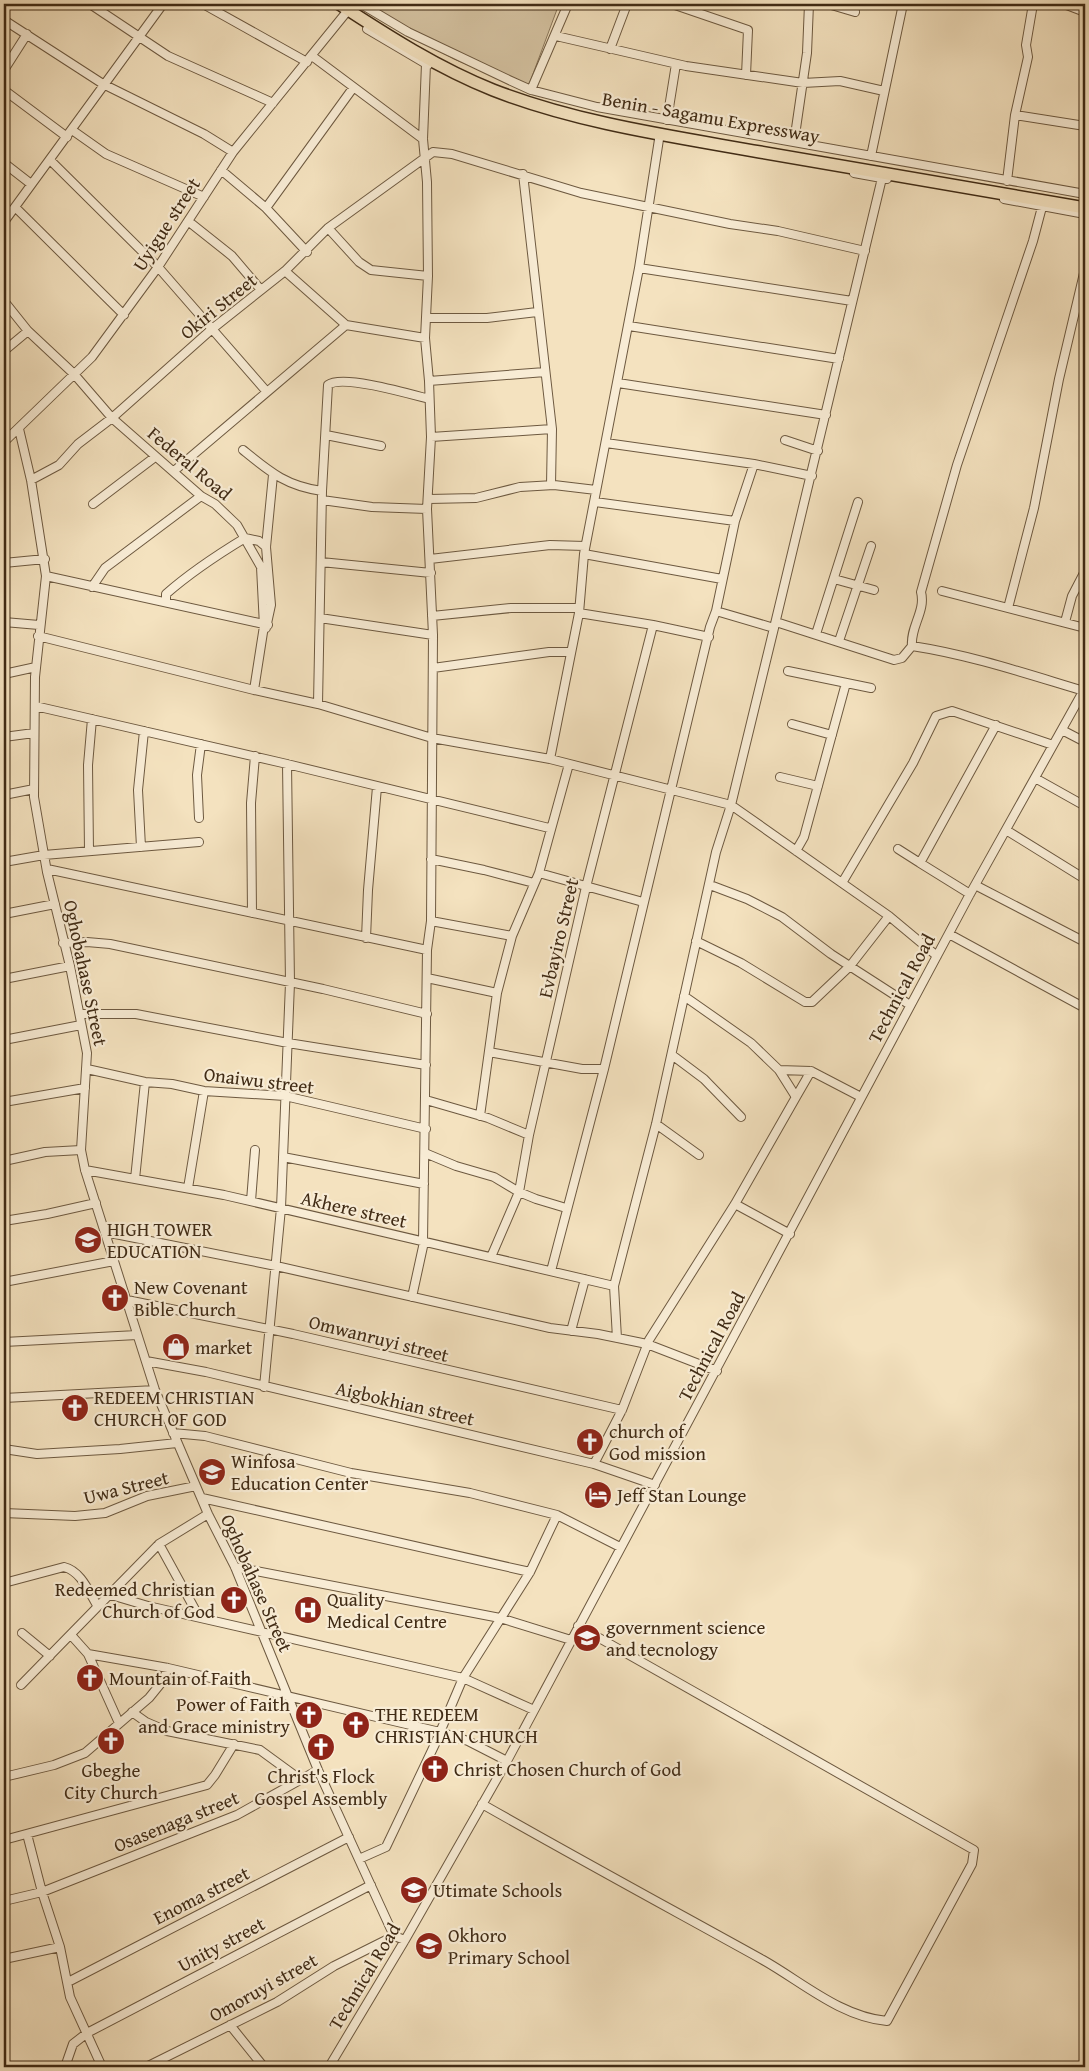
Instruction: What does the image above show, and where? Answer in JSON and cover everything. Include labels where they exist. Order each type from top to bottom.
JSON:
[{"type":"highway","name":"Benin - Sagamu Expressway","points":[[352,4],[389,28],[449,62],[537,98],[605,119],[1085,200]]},
{"type":"highway","points":[[342,9],[410,49],[477,82],[532,103],[605,119],[659,136],[1085,208]]},
{"type":"street","points":[[90,4],[168,56],[273,103]]},
{"type":"street","points":[[4,222],[163,4]]},
{"type":"street","points":[[203,4],[309,59],[353,88],[423,139]]},
{"type":"street","points":[[330,4],[342,9],[426,64],[494,95],[535,110],[659,136],[1085,214]]},
{"type":"street","points":[[361,4],[408,32],[531,90],[596,108],[1085,194]]},
{"type":"street","points":[[531,90],[556,36],[568,4]]},
{"type":"street","points":[[610,49],[627,4]]},
{"type":"street","points":[[672,4],[691,7],[748,30],[746,75]]},
{"type":"street","points":[[794,142],[807,53],[809,4]]},
{"type":"street","points":[[828,4],[855,12]]},
{"type":"street","points":[[871,156],[903,4]]},
{"type":"street","points":[[1007,181],[1015,115],[1028,57],[1026,45],[1033,4]]},
{"type":"street","points":[[1064,4],[1085,12]]},
{"type":"street","name":"Uyigue street","points":[[4,442],[92,357],[158,267],[233,152],[309,59],[342,9]]},
{"type":"street","points":[[4,20],[103,84],[204,134],[233,152]]},
{"type":"street","points":[[4,70],[27,34]]},
{"type":"street","points":[[556,36],[676,64],[803,83],[840,81],[884,91]]},
{"type":"street","points":[[412,1297],[424,1242],[427,950],[431,921],[433,635],[427,510],[431,437],[425,338],[428,318],[426,157],[423,139],[426,64]]},
{"type":"street","points":[[667,120],[676,64]]},
{"type":"street","points":[[266,208],[353,88]]},
{"type":"street","points":[[4,90],[69,134],[106,154],[204,197]]},
{"type":"street","points":[[1015,115],[1085,126]]},
{"type":"street","points":[[550,759],[578,610],[584,550],[629,326],[659,136]]},
{"type":"street","points":[[426,157],[434,152],[442,151],[581,193],[778,230],[865,251]]},
{"type":"street","name":"Okiri Street","points":[[31,480],[59,465],[78,444],[112,418],[212,329],[285,272],[307,252],[328,228],[426,157]]},
{"type":"street","points":[[50,160],[158,267],[267,392]]},
{"type":"street","points":[[4,163],[31,184]]},
{"type":"street","points":[[221,170],[266,208],[307,252]]},
{"type":"street","points":[[523,174],[537,312],[552,429],[551,485]]},
{"type":"street","points":[[616,1338],[614,1286],[656,1124],[716,852],[731,805],[812,476],[882,178]]},
{"type":"street","points":[[716,610],[816,634],[894,660],[902,658],[912,646],[911,637],[923,604],[921,592],[940,519],[1033,242],[1042,206]]},
{"type":"street","points":[[15,207],[124,315]]},
{"type":"street","points":[[188,221],[232,256],[262,290]]},
{"type":"street","points":[[328,228],[359,262],[370,270],[428,276]]},
{"type":"street","points":[[639,268],[852,301]]},
{"type":"street","points":[[1008,608],[1034,508],[1059,379],[1084,280],[1085,269]]},
{"type":"street","points":[[285,272],[346,325],[425,338]]},
{"type":"street","name":"Federal Road","points":[[4,301],[28,331],[74,374],[112,418],[201,496],[215,504],[237,525],[246,538],[261,567],[265,627],[254,690]]},
{"type":"street","points":[[428,318],[487,318],[537,312]]},
{"type":"street","points":[[174,471],[346,325]]},
{"type":"street","points":[[629,326],[839,360]]},
{"type":"street","points":[[4,351],[28,331]]},
{"type":"street","points":[[429,381],[545,372]]},
{"type":"street","points":[[318,704],[322,491],[328,385],[332,382],[355,383],[386,388],[429,399]]},
{"type":"street","points":[[618,383],[826,415]]},
{"type":"street","name":"Oghobahase Street","points":[[19,429],[31,480],[45,559],[46,576],[39,624],[36,667],[34,789],[44,855],[63,943],[70,966],[87,1053],[81,1150],[84,1170],[155,1390],[208,1514],[235,1567],[263,1632],[287,1697],[318,1770],[394,1936]]},
{"type":"street","points":[[431,437],[552,429]]},
{"type":"street","points":[[326,435],[380,446]]},
{"type":"street","points":[[785,440],[818,451]]},
{"type":"street","points":[[606,443],[754,464],[812,476]]},
{"type":"street","points":[[243,450],[273,475],[300,488],[322,491]]},
{"type":"street","points":[[93,504],[155,457]]},
{"type":"street","points":[[551,1271],[604,1069],[710,627],[716,610],[735,521],[754,464]]},
{"type":"street","points":[[46,576],[166,602],[265,627],[271,604],[266,547],[273,475]]},
{"type":"street","points":[[429,499],[476,498],[520,487],[551,485],[596,490]]},
{"type":"street","points":[[92,587],[105,568],[201,496]]},
{"type":"street","points":[[322,500],[372,507],[427,510]]},
{"type":"street","points":[[595,502],[735,521]]},
{"type":"street","points":[[816,634],[858,502]]},
{"type":"street","points":[[166,602],[166,594],[188,576],[246,538],[258,541],[266,547]]},
{"type":"street","points":[[430,559],[550,544],[722,579]]},
{"type":"street","points":[[838,641],[870,546]]},
{"type":"street","points":[[4,563],[45,559]]},
{"type":"street","points":[[320,562],[431,573]]},
{"type":"street","points":[[1066,622],[1072,596],[1085,571]]},
{"type":"street","points":[[834,578],[874,590]]},
{"type":"street","points":[[942,591],[1085,628]]},
{"type":"street","points":[[432,616],[511,608],[578,610],[709,637]]},
{"type":"street","points":[[320,618],[433,635]]},
{"type":"street","points":[[4,622],[39,624]]},
{"type":"street","name":"Evbayiro Street","points":[[491,1257],[519,1192],[529,1135],[586,887],[653,625]]},
{"type":"street","points":[[38,636],[318,704],[432,738],[550,759],[731,805],[890,916],[937,956]]},
{"type":"street","points":[[912,646],[993,664],[1084,690]]},
{"type":"street","points":[[433,668],[549,652],[570,652]]},
{"type":"street","points":[[4,674],[36,667]]},
{"type":"street","points":[[788,671],[871,688]]},
{"type":"street","points":[[796,851],[804,837],[846,683]]},
{"type":"street","name":"Technical Road","points":[[329,2067],[405,1940],[507,1760],[620,1547],[717,1371],[910,1005],[1084,690]]},
{"type":"street","points":[[35,706],[255,756],[549,828]]},
{"type":"street","points":[[842,883],[913,763],[936,716],[952,711],[1053,745]]},
{"type":"street","points":[[89,851],[88,764],[92,719]]},
{"type":"street","points":[[792,724],[832,735]]},
{"type":"street","points":[[920,863],[996,725]]},
{"type":"street","points":[[1062,730],[1085,742]]},
{"type":"street","points":[[141,847],[138,790],[144,731]]},
{"type":"street","points":[[4,738],[34,733]]},
{"type":"street","points":[[199,818],[197,775],[201,744]]},
{"type":"street","points":[[252,913],[251,803],[255,756]]},
{"type":"street","points":[[264,1387],[281,1208],[288,1044],[290,921],[287,764]]},
{"type":"street","points":[[480,1116],[497,993],[512,936],[539,873],[549,828],[569,764]]},
{"type":"street","points":[[780,777],[818,786]]},
{"type":"street","points":[[1035,778],[1085,806]]},
{"type":"street","points":[[366,938],[377,787]]},
{"type":"street","points":[[4,795],[34,789]]},
{"type":"street","points":[[1006,830],[1085,879]]},
{"type":"street","points":[[4,862],[44,855],[199,842]]},
{"type":"street","points":[[898,849],[970,894]]},
{"type":"street","points":[[431,859],[534,883]]},
{"type":"street","points":[[47,869],[427,950]]},
{"type":"street","points":[[539,873],[644,902]]},
{"type":"street","points":[[710,885],[747,899],[782,917],[850,966],[910,1005]]},
{"type":"street","points":[[975,885],[1085,942]]},
{"type":"street","points":[[4,914],[54,904]]},
{"type":"street","points":[[696,941],[741,963],[805,1002],[812,1002],[850,966],[890,916]]},
{"type":"street","points":[[431,921],[512,936]]},
{"type":"street","points":[[949,934],[1085,1008]]},
{"type":"street","points":[[63,943],[87,942],[110,944],[427,1014]]},
{"type":"street","points":[[4,978],[70,966]]},
{"type":"street","points":[[427,978],[497,993]]},
{"type":"street","points":[[684,996],[751,1043],[779,1070],[796,1097]]},
{"type":"street","points":[[80,1014],[136,1014],[288,1044],[426,1065]]},
{"type":"street","points":[[4,1040],[81,1025]]},
{"type":"street","points":[[489,1052],[582,1069],[604,1069]]},
{"type":"street","points":[[672,1055],[704,1080],[741,1117]]},
{"type":"street","name":"Onaiwu street","points":[[86,1069],[145,1082],[172,1084],[204,1090],[285,1096],[426,1129]]},
{"type":"street","points":[[779,1070],[811,1071],[861,1097]]},
{"type":"street","points":[[594,1464],[622,1410],[647,1344],[735,1204],[811,1071]]},
{"type":"street","points":[[135,1179],[145,1082]]},
{"type":"street","points":[[4,1102],[85,1088]]},
{"type":"street","points":[[188,1188],[204,1090]]},
{"type":"street","points":[[426,1100],[480,1116],[529,1135]]},
{"type":"street","points":[[656,1124],[699,1155]]},
{"type":"street","points":[[4,1161],[45,1152],[81,1150]]},
{"type":"street","points":[[251,1201],[255,1150]]},
{"type":"street","points":[[425,1153],[456,1166],[494,1177],[519,1192],[566,1208]]},
{"type":"street","points":[[283,1157],[424,1184]]},
{"type":"street","name":"Akhere street","points":[[84,1170],[251,1201],[614,1286]]},
{"type":"street","points":[[4,1221],[96,1203]]},
{"type":"street","points":[[735,1204],[790,1234]]},
{"type":"street","points":[[105,1232],[276,1266],[550,1328],[647,1344],[717,1371]]},
{"type":"street","points":[[4,1282],[114,1261]]},
{"type":"street","points":[[571,1331],[585,1279]]},
{"type":"street","name":"Omwanruyi street","points":[[127,1300],[269,1330],[622,1410]]},
{"type":"street","points":[[4,1342],[137,1335]]},
{"type":"street","name":"Aigbokhian street","points":[[146,1361],[206,1372],[594,1464],[655,1485]]},
{"type":"street","points":[[4,1398],[155,1390]]},
{"type":"street","points":[[173,1433],[205,1436],[351,1473],[470,1493],[557,1515],[620,1547]]},
{"type":"street","points":[[4,1449],[37,1454],[177,1443]]},
{"type":"street","name":"Uwa Street","points":[[4,1513],[75,1516],[105,1513],[147,1496],[196,1486]]},
{"type":"street","points":[[202,1498],[530,1572]]},
{"type":"street","points":[[21,1685],[71,1635],[97,1605],[111,1595],[159,1544],[208,1514]]},
{"type":"street","points":[[359,1859],[386,1847],[463,1678],[530,1572],[557,1515]]},
{"type":"street","points":[[159,1544],[198,1615]]},
{"type":"street","points":[[4,1583],[64,1567],[70,1568],[77,1574],[97,1605]]},
{"type":"street","points":[[235,1567],[500,1618],[571,1640]]},
{"type":"street","points":[[111,1595],[148,1606],[198,1615],[263,1632],[463,1678],[534,1710]]},
{"type":"street","points":[[482,1804],[774,1966],[823,1997],[870,2020],[887,2021],[897,2004],[972,1864],[974,1850],[578,1626]]},
{"type":"street","points":[[22,1633],[50,1656]]},
{"type":"street","points":[[71,1635],[88,1654],[117,1725]]},
{"type":"street","points":[[88,1654],[168,1668],[440,1732],[468,1741],[507,1760]]},
{"type":"street","points":[[4,1778],[54,1765],[85,1753],[149,1698],[162,1682],[168,1668]]},
{"type":"street","points":[[132,1712],[146,1722],[167,1731],[260,1750],[301,1780]]},
{"type":"street","points":[[4,1840],[207,1785],[234,1744]]},
{"type":"street","name":"Osasenaga street","points":[[4,1901],[42,1892],[237,1815],[318,1770]]},
{"type":"street","points":[[27,1834],[42,1892],[60,1947],[70,1997],[102,2067]]},
{"type":"street","name":"Enoma street","points":[[68,1982],[349,1837]]},
{"type":"street","name":"Unity street","points":[[65,2067],[73,2044],[87,2033],[370,1885]]},
{"type":"street","points":[[394,1936],[405,1940]]},
{"type":"street","name":"Omoruyi street","points":[[146,2067],[277,2002],[334,1966],[394,1936]]},
{"type":"street","points":[[4,1959],[60,1947]]},
{"type":"street","points":[[230,2025],[263,2067]]},
{"type":"shaded area","points":[[355,4],[559,4],[527,90],[454,59]]},
{"type":"place","name":"HIGH TOWER EDUCATION","points":[[88,1240]]},
{"type":"place","name":"New Covenant Bible Church","points":[[115,1298]]},
{"type":"place","name":"market","points":[[176,1347]]},
{"type":"place","name":"REDEEM CHRISTIAN CHURCH OF GOD","points":[[75,1408]]},
{"type":"place","name":"church of God mission","points":[[590,1442]]},
{"type":"place","name":"Winfosa Education Center","points":[[212,1472]]},
{"type":"place","name":"Jeff Stan Lounge","points":[[598,1495]]},
{"type":"place","name":"Redeemed Christian Church of God","points":[[234,1600]]},
{"type":"place","name":"Quality Medical Centre","points":[[308,1610]]},
{"type":"place","name":"government science and tecnology","points":[[587,1638]]},
{"type":"place","name":"Mountain of Faith","points":[[90,1678]]},
{"type":"place","name":"Power of Faith and Grace ministry","points":[[309,1715]]},
{"type":"place","name":"THE REDEEM CHRISTIAN CHURCH","points":[[356,1725]]},
{"type":"place","name":"Gbeghe City Church","points":[[111,1741]]},
{"type":"place","name":"Christ's Flock Gospel Assembly","points":[[321,1747]]},
{"type":"place","name":"Christ Chosen Church of God","points":[[435,1769]]},
{"type":"place","name":"Utimate Schools","points":[[414,1890]]},
{"type":"place","name":"Okhoro Primary School","points":[[429,1946]]}]
